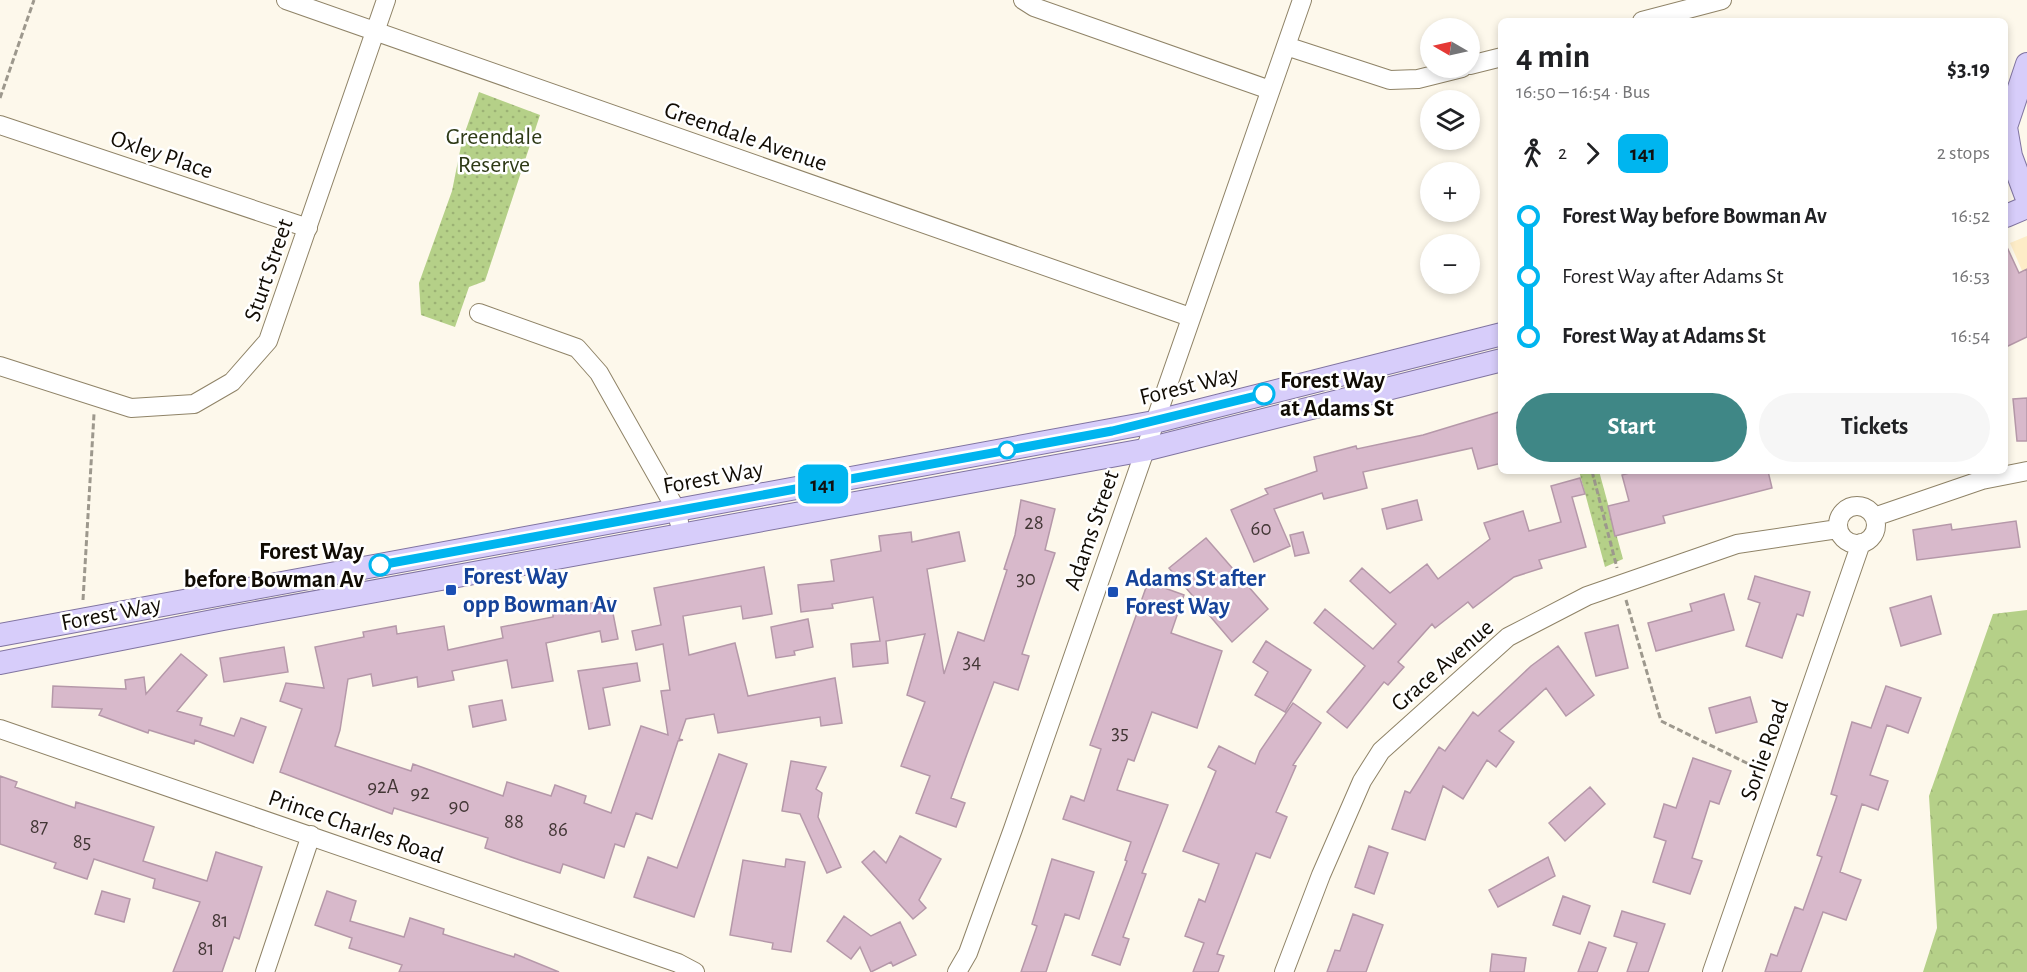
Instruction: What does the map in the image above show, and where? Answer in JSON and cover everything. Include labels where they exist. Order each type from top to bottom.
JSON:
[{"type":"main road","points":[[2008,121],[2027,64]]},
{"type":"main road","points":[[2008,135],[2020,185]]},
{"type":"main road","points":[[2008,215],[2027,207]]},
{"type":"main road","name":"Forest Way","points":[[0,636],[1154,422],[1498,335]]},
{"type":"main road","name":"Forest Way","points":[[0,663],[189,625],[1144,450],[1498,361]]},
{"type":"street","name":"Greendale Avenue","points":[[286,0],[1190,317]]},
{"type":"street","name":"Sturt Street","points":[[0,366],[131,408],[194,404],[232,382],[268,341],[386,0]]},
{"type":"street","name":"Adams Street","points":[[957,972],[968,953],[1013,829],[1302,0]]},
{"type":"street","points":[[1653,18],[1722,0]]},
{"type":"street","points":[[1031,2],[1270,90]]},
{"type":"street","points":[[1286,46],[1390,80],[1422,78]]},
{"type":"street","points":[[1480,62],[1498,58]]},
{"type":"street","name":"Oxley Place","points":[[0,124],[308,228]]},
{"type":"street","points":[[479,313],[577,348],[599,373],[677,511],[682,535]]},
{"type":"street","points":[[1874,517],[1982,480],[2027,471]]},
{"type":"street","points":[[1862,506],[1874,517],[1874,533],[1861,543],[1850,543],[1838,529],[1839,516],[1849,507],[1862,506]]},
{"type":"street","name":"Grace Avenue","points":[[1284,972],[1321,875],[1362,781],[1381,751],[1508,637],[1587,596],[1737,544],[1838,529]]},
{"type":"street","name":"Sorlie Road","points":[[1712,972],[1861,543]]},
{"type":"street","name":"Prince Charles Road","points":[[0,729],[678,963],[695,972]]},
{"type":"street","points":[[265,972],[311,835]]},
{"type":"path","points":[[0,98],[34,0]]},
{"type":"path","points":[[83,601],[95,396]]},
{"type":"path","points":[[1593,474],[1621,585],[1661,721],[1779,778]]},
{"type":"shaded area","points":[[2027,236],[2027,282],[2010,243]]},
{"type":"green space","name":"Greendale Reserve","points":[[479,92],[540,115],[485,281],[469,287],[455,327],[421,315],[419,283],[452,191],[462,141]]},
{"type":"green space","points":[[1580,474],[1600,474],[1623,559],[1605,567]]},
{"type":"green space","points":[[2027,610],[2027,972],[1923,972],[1937,928],[1929,796],[1993,614]]},
{"type":"building","points":[[2008,249],[2019,273],[2027,269],[2027,337],[2008,346]]},
{"type":"building","points":[[2027,398],[2027,441],[2017,441],[2013,399]]},
{"type":"building","points":[[1498,412],[1498,464],[1478,469],[1472,448],[1363,472],[1367,488],[1324,499],[1322,493],[1274,509],[1290,546],[1254,562],[1231,510],[1268,494],[1265,489],[1317,471],[1314,457],[1356,446],[1357,449],[1423,435]]},
{"type":"building","points":[[1769,474],[1772,488],[1663,516],[1665,523],[1615,536],[1608,506],[1629,501],[1622,475]]},
{"type":"building","points":[[1580,478],[1585,494],[1572,497],[1586,547],[1539,560],[1542,568],[1514,577],[1473,608],[1468,602],[1435,628],[1432,624],[1398,662],[1404,667],[1388,685],[1384,682],[1347,728],[1327,712],[1365,666],[1314,623],[1325,609],[1373,649],[1396,624],[1350,581],[1362,568],[1390,593],[1427,564],[1438,579],[1490,539],[1484,523],[1523,511],[1529,531],[1561,522],[1551,486]]},
{"type":"building","points":[[1021,500],[1055,509],[1045,550],[1055,553],[1022,654],[1029,656],[1018,690],[994,682],[951,798],[965,803],[956,827],[916,813],[930,776],[901,766],[925,702],[907,695],[925,634],[886,641],[888,663],[853,667],[851,644],[880,641],[873,597],[832,604],[833,608],[801,612],[798,585],[834,581],[831,560],[881,551],[879,536],[911,532],[912,542],[959,532],[965,561],[927,569],[944,674],[958,632],[984,641],[1007,570],[1004,569],[1015,535]]},
{"type":"building","points":[[1417,500],[1422,520],[1387,529],[1382,509]]},
{"type":"building","points":[[2016,521],[2020,547],[1917,560],[1913,530],[1951,524],[1952,530]]},
{"type":"building","points":[[1303,532],[1309,553],[1295,556],[1290,535]]},
{"type":"building","points":[[1206,538],[1268,609],[1232,642],[1169,568]]},
{"type":"building","points":[[764,567],[772,614],[743,619],[741,606],[683,616],[689,655],[735,643],[748,696],[835,678],[842,723],[821,726],[820,717],[718,733],[714,714],[686,719],[679,739],[683,740],[678,741],[652,819],[636,813],[624,847],[615,844],[604,878],[563,864],[560,873],[520,860],[485,848],[488,838],[394,808],[392,814],[280,772],[302,709],[280,701],[286,683],[324,688],[315,647],[364,637],[363,632],[396,626],[397,634],[444,626],[448,650],[503,638],[501,627],[553,617],[553,614],[610,598],[618,639],[602,642],[600,631],[546,643],[553,681],[512,688],[507,660],[452,671],[454,680],[418,687],[417,677],[373,686],[371,674],[348,679],[340,730],[335,746],[411,771],[413,764],[503,796],[507,782],[551,796],[555,785],[586,796],[584,803],[611,813],[641,726],[668,735],[661,691],[670,690],[663,644],[636,650],[632,631],[661,625],[654,588]]},
{"type":"building","points":[[1755,576],[1810,592],[1803,616],[1797,614],[1782,658],[1746,646],[1760,603],[1748,599]]},
{"type":"building","points":[[1148,582],[1184,595],[1171,633],[1222,651],[1197,728],[1152,712],[1134,761],[1128,759],[1117,790],[1168,805],[1142,873],[1146,874],[1123,937],[1129,939],[1120,965],[1092,955],[1127,861],[1125,860],[1131,842],[1063,819],[1071,796],[1084,801],[1101,749],[1090,745]]},
{"type":"building","points":[[1724,594],[1734,630],[1656,651],[1648,623],[1692,611],[1690,604]]},
{"type":"building","points":[[1931,596],[1941,634],[1901,646],[1890,608]]},
{"type":"building","points":[[808,619],[813,647],[794,651],[795,655],[776,658],[771,627]]},
{"type":"building","points":[[1618,625],[1628,668],[1596,676],[1585,633]]},
{"type":"building","points":[[1266,641],[1311,670],[1285,712],[1255,695],[1268,672],[1253,662]]},
{"type":"building","points":[[1558,646],[1594,695],[1566,716],[1546,688],[1499,731],[1514,742],[1496,767],[1487,760],[1463,799],[1443,786],[1425,840],[1392,829],[1405,791],[1410,793],[1439,747],[1445,751],[1473,712],[1478,716],[1531,666]]},
{"type":"building","points":[[284,647],[288,672],[224,682],[220,658]]},
{"type":"building","points":[[181,654],[207,675],[177,711],[202,718],[200,725],[234,736],[241,718],[266,727],[253,763],[195,740],[194,744],[149,730],[148,733],[99,715],[102,709],[52,707],[53,686],[126,689],[125,680],[144,677],[146,694]]},
{"type":"building","points":[[637,663],[640,681],[603,688],[610,725],[589,729],[578,671]]},
{"type":"building","points":[[1886,686],[1921,698],[1908,733],[1887,725],[1870,775],[1888,781],[1878,810],[1862,804],[1840,872],[1861,880],[1846,920],[1823,912],[1801,972],[1765,972],[1771,954],[1777,956],[1795,907],[1803,910],[1822,857],[1817,855],[1837,796],[1831,794],[1852,722],[1871,728]]},
{"type":"building","points":[[1750,697],[1757,722],[1716,733],[1709,708]]},
{"type":"building","points":[[502,700],[506,720],[473,727],[469,706]]},
{"type":"building","points":[[1293,703],[1321,723],[1293,765],[1296,766],[1276,812],[1287,817],[1270,858],[1256,853],[1217,954],[1224,956],[1218,972],[1193,972],[1204,943],[1185,936],[1199,899],[1205,902],[1219,864],[1183,851],[1216,771],[1208,767],[1219,746],[1255,764],[1260,751]]},
{"type":"building","points":[[719,754],[747,764],[694,917],[634,897],[648,857],[677,868]]},
{"type":"building","points":[[1693,758],[1731,771],[1719,804],[1710,801],[1692,858],[1702,861],[1690,894],[1653,882],[1666,841],[1654,837],[1664,804],[1676,808]]},
{"type":"building","points":[[791,761],[826,767],[816,789],[822,793],[818,817],[841,867],[827,873],[800,814],[782,811]]},
{"type":"building","points":[[0,776],[17,782],[15,787],[75,808],[76,802],[154,827],[143,861],[207,881],[216,852],[262,867],[239,939],[234,937],[222,972],[173,972],[200,902],[153,888],[155,879],[94,859],[87,879],[54,868],[56,863],[0,844]]},
{"type":"building","points":[[1590,787],[1605,804],[1565,841],[1549,823]]},
{"type":"building","points":[[900,836],[941,859],[919,900],[926,908],[913,919],[862,862],[874,851],[886,863]]},
{"type":"building","points":[[1369,846],[1388,853],[1374,894],[1355,887]]},
{"type":"building","points":[[1548,857],[1555,876],[1498,907],[1489,890]]},
{"type":"building","points":[[786,859],[805,862],[791,952],[772,949],[773,943],[730,935],[743,860],[785,867]]},
{"type":"building","points":[[1052,859],[1094,872],[1079,919],[1065,914],[1046,972],[1021,972],[1037,926],[1032,924]]},
{"type":"building","points":[[102,891],[130,899],[124,922],[95,914]]},
{"type":"building","points":[[327,891],[356,901],[350,921],[404,937],[410,918],[444,929],[443,934],[514,957],[515,954],[559,972],[399,972],[402,965],[349,948],[352,938],[315,925]]},
{"type":"building","points":[[1563,896],[1590,906],[1580,934],[1553,925]]},
{"type":"building","points":[[1622,911],[1665,924],[1648,972],[1627,972],[1637,943],[1614,936]]},
{"type":"building","points":[[1353,914],[1383,925],[1366,972],[1327,972],[1335,950],[1340,951]]},
{"type":"building","points":[[844,916],[871,936],[900,922],[916,955],[893,966],[891,962],[871,972],[860,947],[851,959],[827,941]]},
{"type":"building","points":[[1589,942],[1606,948],[1597,972],[1578,972]]},
{"type":"building","points":[[1492,954],[1526,958],[1524,972],[1490,972]]},
{"type":"bus line","name":"141","points":[[380,565],[1112,431],[1264,394]]},
{"type":"place","name":"Forest Way at Adams St","points":[[1264,394]]},
{"type":"place","name":"Forest Way before Bowman Av","points":[[380,565]]},
{"type":"place","name":"Forest Way opp Bowman Av","points":[[451,590]]},
{"type":"place","name":"Adams St after Forest Way","points":[[1113,592]]}]
